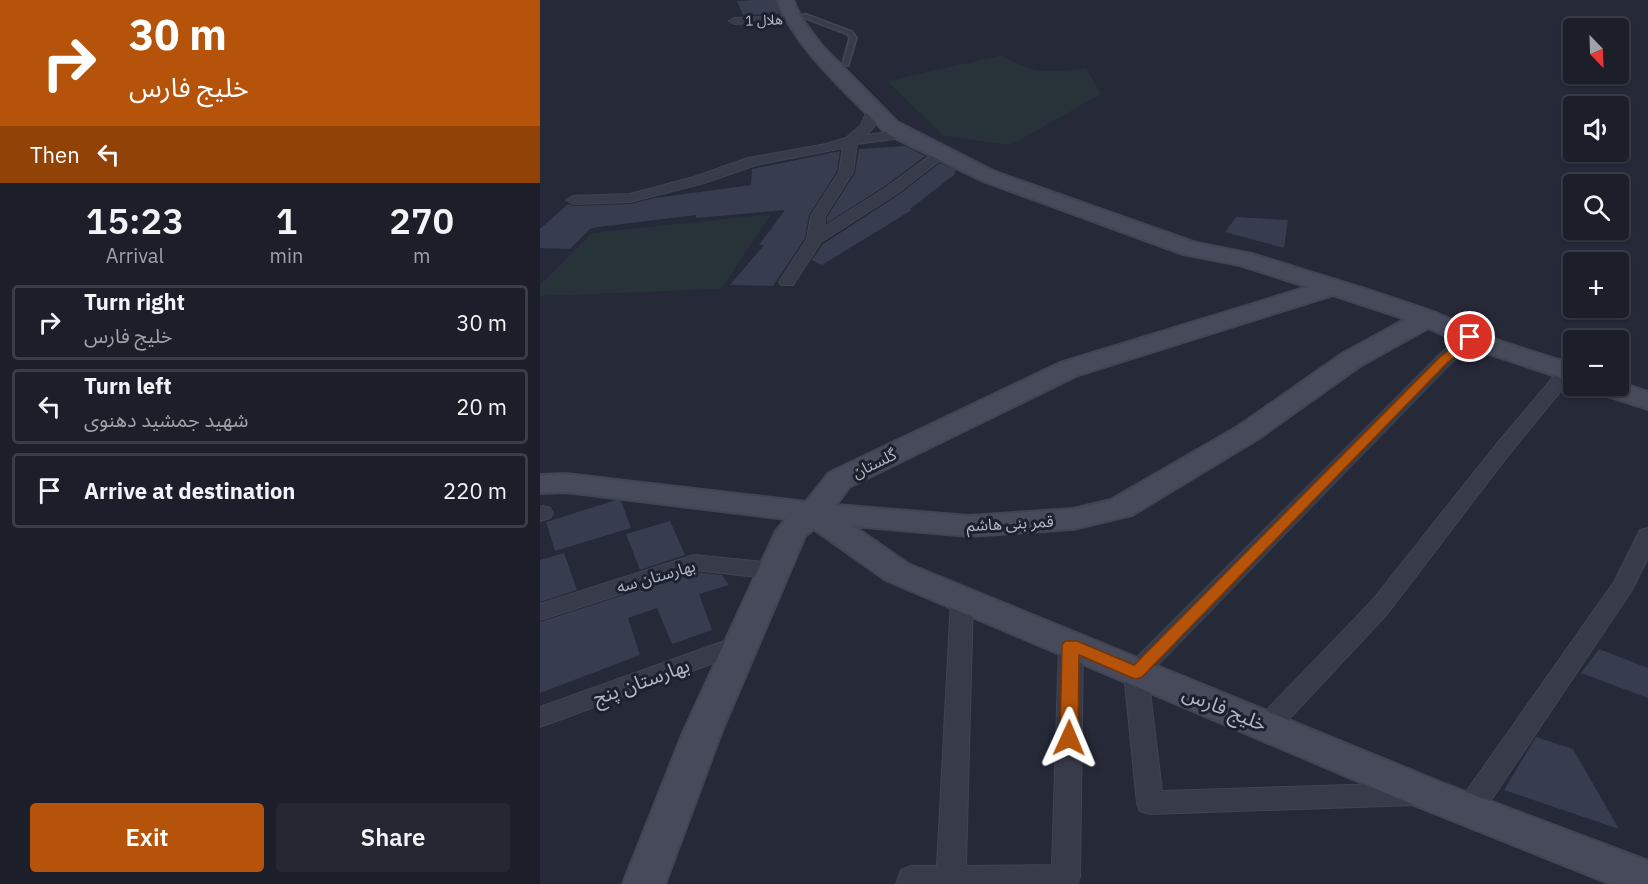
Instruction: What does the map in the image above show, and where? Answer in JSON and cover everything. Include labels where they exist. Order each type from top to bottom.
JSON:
[{"type":"main road","points":[[793,10],[901,122],[951,151],[999,172],[1203,241],[1244,259],[1427,318],[1498,336],[1563,365]]},
{"type":"main road","points":[[793,10],[816,50],[902,134],[988,176],[1191,249],[1244,259]]},
{"type":"main road","name":"گلستان","points":[[644,884],[702,734],[792,531],[814,513],[839,480],[1069,369],[1332,287]]},
{"type":"main road","points":[[1427,318],[1470,337],[1563,366]]},
{"type":"main road","name":"قمر بنی هاشم","points":[[540,484],[566,483],[814,513],[969,526],[1073,519],[1121,508],[1249,432],[1351,360],[1427,318]]},
{"type":"main road","points":[[1629,377],[1648,383]]},
{"type":"main road","points":[[1629,394],[1648,400]]},
{"type":"main road","name":"خلیج فارس","points":[[814,513],[897,572],[1428,794],[1648,880]]},
{"type":"street","name":"هلال 1","points":[[734,21],[793,10]]},
{"type":"street","points":[[787,282],[814,239],[818,216],[846,172],[851,141],[867,127],[874,109]]},
{"type":"street","points":[[573,200],[630,198],[699,180],[753,161],[851,141],[902,134]]},
{"type":"street","points":[[814,239],[891,191],[941,154]]},
{"type":"street","points":[[1428,794],[1150,803],[1136,673],[1444,360],[1470,337]]},
{"type":"street","points":[[1267,726],[1379,608],[1503,448],[1563,378]]},
{"type":"street","points":[[1468,810],[1624,585],[1648,535]]},
{"type":"street","name":"بهارستان سه","points":[[540,612],[694,561],[774,571]]},
{"type":"street","points":[[951,879],[962,599]]},
{"type":"street","name":"بهارستان پنج","points":[[540,717],[741,644]]},
{"type":"street","points":[[910,884],[911,879],[1066,877],[1071,645]]},
{"type":"shaded area","points":[[1003,55],[1023,66],[1043,71],[1086,68],[1101,94],[1011,145],[944,136],[887,81]]},
{"type":"shaded area","points":[[771,214],[721,289],[540,296],[540,285],[592,233]]},
{"type":"building","points":[[775,0],[781,14],[743,15],[737,1]]},
{"type":"building","points":[[906,146],[925,156],[885,186],[827,223],[827,217],[855,173],[859,149]]},
{"type":"building","points":[[840,151],[837,171],[809,215],[805,238],[773,286],[730,285],[764,245],[759,245],[785,210],[696,218],[696,215],[598,227],[590,229],[570,249],[540,248],[540,229],[568,204],[573,206],[630,204],[655,198],[751,185],[752,169]]},
{"type":"building","points":[[940,163],[956,170],[954,175],[910,209],[912,210],[822,265],[812,260],[823,244],[897,196]]},
{"type":"building","points":[[1236,217],[1288,220],[1284,248],[1225,232]]},
{"type":"building","points":[[616,500],[621,501],[631,528],[555,551],[546,522]]},
{"type":"building","points":[[670,521],[685,555],[640,570],[626,534]]},
{"type":"building","points":[[564,553],[577,590],[540,602],[540,560]]},
{"type":"building","points":[[695,572],[722,575],[729,585],[699,594],[712,630],[672,644],[657,608],[628,618],[640,655],[540,693],[540,622]]},
{"type":"building","points":[[1599,649],[1648,668],[1648,698],[1581,673]]},
{"type":"building","points":[[1536,737],[1573,749],[1619,829],[1504,790]]},
{"type":"route","points":[[1069,738],[1071,645],[1136,673],[1444,360],[1470,337]]}]
